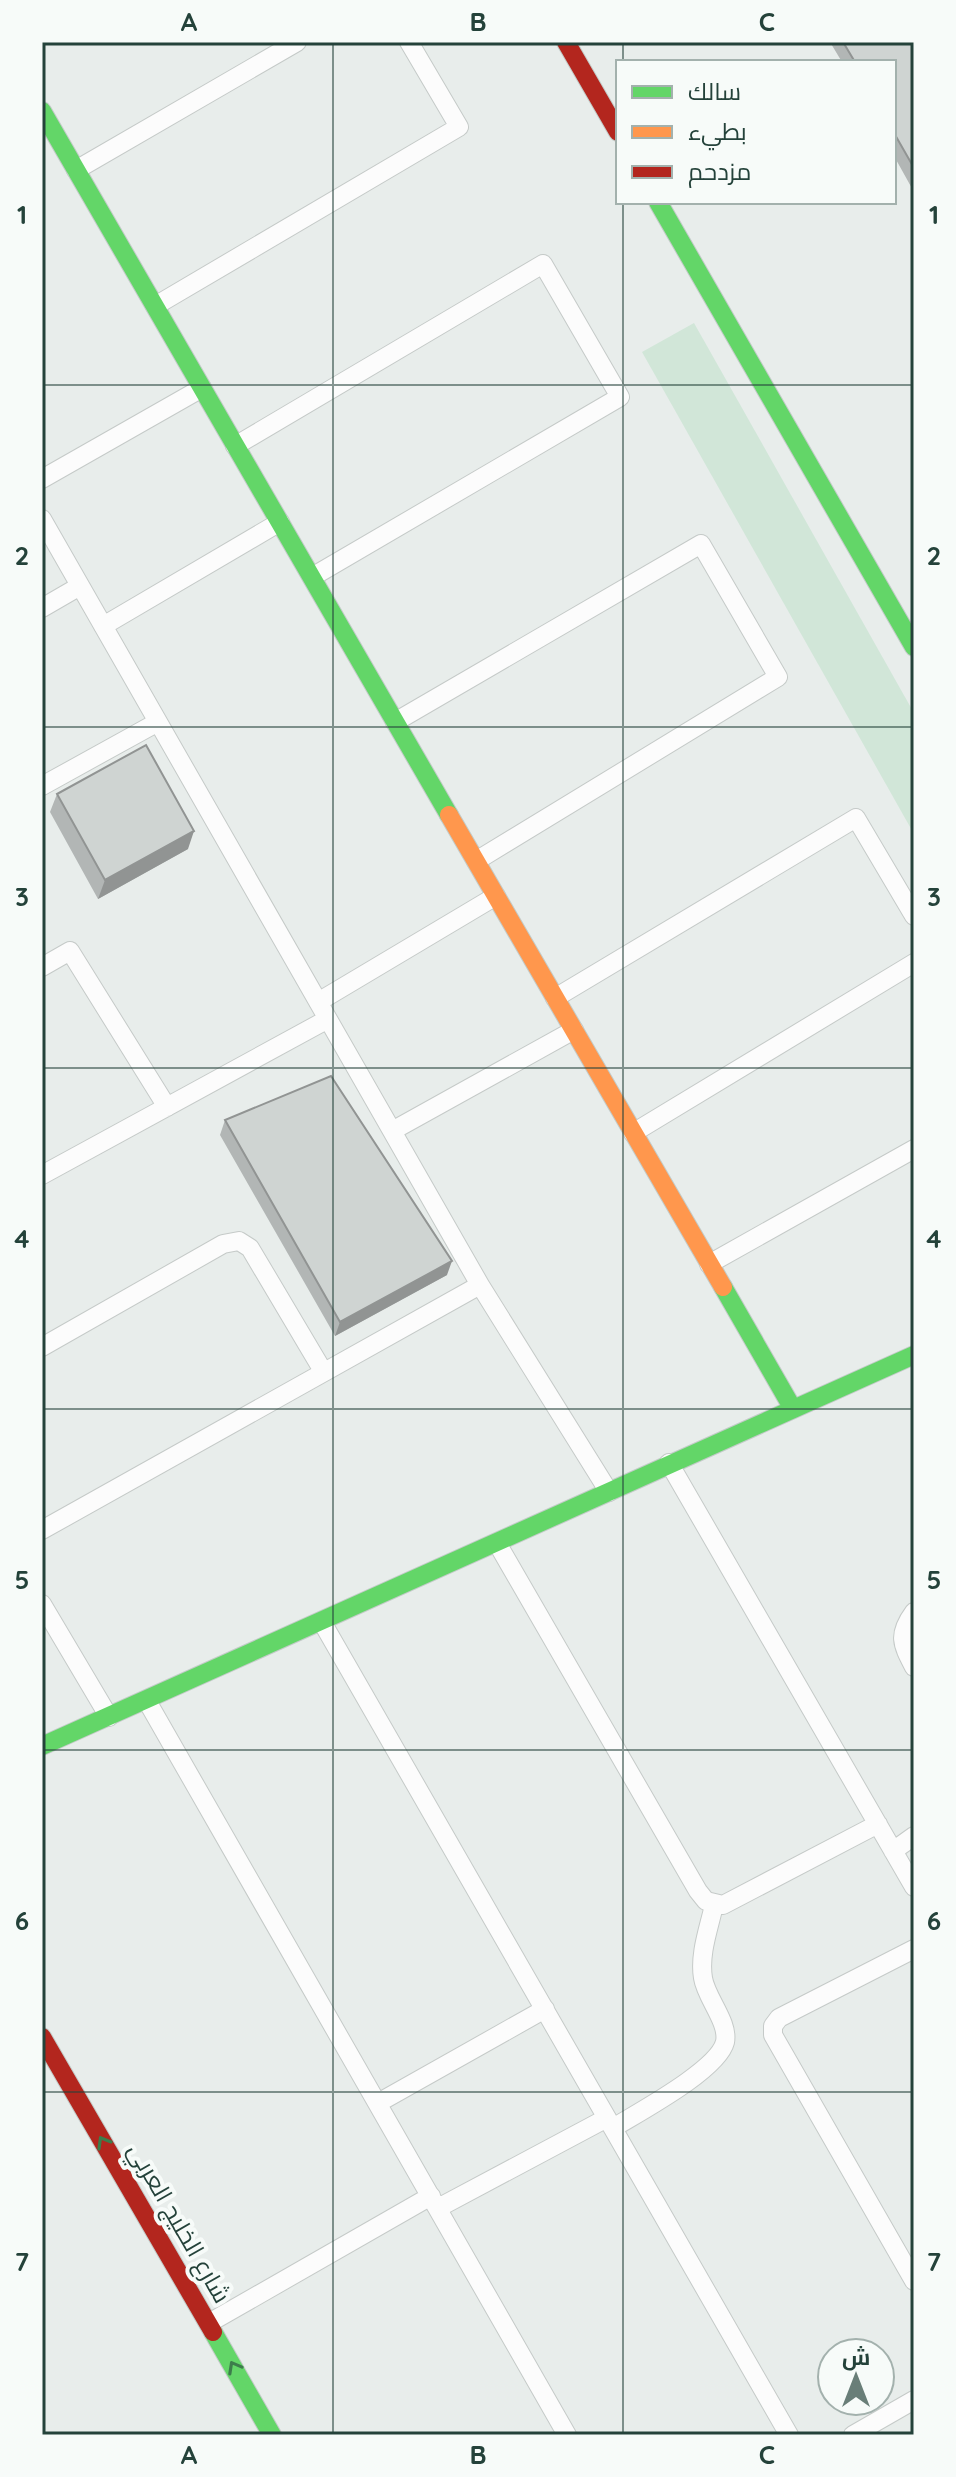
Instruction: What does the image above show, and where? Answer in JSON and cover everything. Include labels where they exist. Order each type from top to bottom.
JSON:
[{"type":"street","points":[[76,170],[297,42]]},
{"type":"street","points":[[155,306],[459,127],[409,42]]},
{"type":"street","points":[[566,42],[616,129]]},
{"type":"street","points":[[42,111],[793,1409]]},
{"type":"street","points":[[659,204],[914,647]]},
{"type":"street","points":[[235,446],[543,264],[551,277],[620,397],[312,577]]},
{"type":"street","points":[[42,479],[202,388]]},
{"type":"street","points":[[42,519],[480,1285],[609,1492]]},
{"type":"street","points":[[103,626],[280,522]]},
{"type":"street","points":[[395,722],[701,544],[778,677],[476,861]]},
{"type":"street","points":[[42,608],[80,586]]},
{"type":"street","points":[[42,786],[158,722]]},
{"type":"street","points":[[555,998],[856,818],[914,916]]},
{"type":"street","points":[[318,1002],[496,896]]},
{"type":"street","points":[[42,967],[70,951],[167,1107]]},
{"type":"street","points":[[633,1133],[914,963]]},
{"type":"street","points":[[42,1175],[328,1019]]},
{"type":"street","points":[[392,1131],[574,1030]]},
{"type":"street","points":[[709,1264],[914,1149]]},
{"type":"street","points":[[42,1347],[223,1244],[239,1241],[250,1248],[323,1371]]},
{"type":"street","points":[[42,1530],[480,1285]]},
{"type":"street","points":[[42,1746],[914,1355]]},
{"type":"street","points":[[669,1463],[914,1887]]},
{"type":"street","points":[[497,1543],[706,1901],[723,1905],[878,1824]]},
{"type":"street","points":[[42,1604],[109,1717]]},
{"type":"street","points":[[914,1612],[904,1625],[902,1645],[914,1667]]},
{"type":"street","points":[[322,1622],[789,2435]]},
{"type":"street","points":[[147,1701],[567,2435]]},
{"type":"street","points":[[893,1851],[914,1836]]},
{"type":"street","points":[[209,2323],[434,2202],[610,2123],[697,2075],[719,2056],[726,2039],[703,1981],[702,1964],[714,1905]]},
{"type":"street","points":[[914,1949],[779,2018],[773,2026],[773,2035],[914,2281]]},
{"type":"street","points":[[378,2103],[545,2009]]},
{"type":"street","name":"شارع الخليج العربي","points":[[42,2037],[272,2435]]},
{"type":"street","points":[[853,2435],[912,2405]]},
{"type":"green space","points":[[694,323],[914,713],[914,834],[642,352]]},
{"type":"building","points":[[843,42],[914,42],[914,168],[896,136],[896,60],[854,60]]},
{"type":"building","points":[[146,745],[194,831],[105,880],[57,794]]},
{"type":"building","points":[[331,1076],[452,1261],[340,1322],[225,1120]]},
{"type":"traffic: fast","points":[[42,111],[449,815]]},
{"type":"traffic: fast","points":[[659,204],[914,647]]},
{"type":"traffic: fast","points":[[723,1287],[793,1409]]},
{"type":"traffic: fast","points":[[42,1746],[914,1355]]},
{"type":"traffic: fast","points":[[213,2332],[272,2435]]},
{"type":"traffic: slow","points":[[449,815],[723,1287]]},
{"type":"traffic: jam","points":[[566,42],[616,129]]},
{"type":"traffic: jam","points":[[42,2037],[213,2332]]}]
